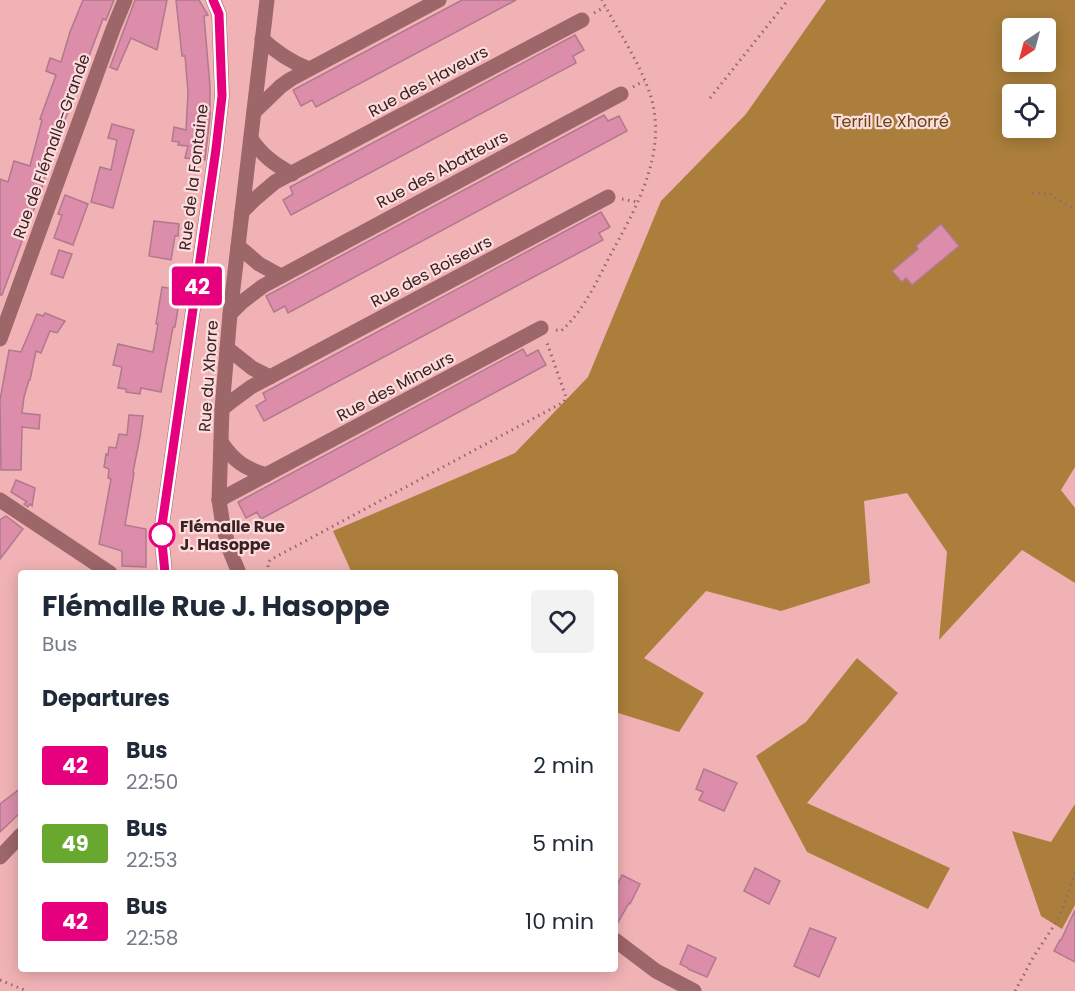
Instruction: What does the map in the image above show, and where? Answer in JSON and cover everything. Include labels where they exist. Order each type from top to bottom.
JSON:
[{"type":"street","name":"Rue de Flémalle-Grande","points":[[0,339],[125,0]]},
{"type":"street","name":"Rue de la Fontaine","points":[[165,570],[161,532],[222,96],[219,14],[213,0]]},
{"type":"street","name":"Rue du Xhorre","points":[[238,570],[230,551],[219,500],[222,409],[230,314],[267,0]]},
{"type":"street","points":[[254,112],[280,86],[439,0]]},
{"type":"street","name":"Rue des Haveurs","points":[[242,212],[266,189],[292,174],[582,20]]},
{"type":"street","points":[[262,39],[283,57],[309,69]]},
{"type":"street","name":"Rue des Abatteurs","points":[[230,314],[253,292],[281,276],[621,94]]},
{"type":"street","points":[[251,139],[270,161],[292,174]]},
{"type":"street","name":"Rue des Boiseurs","points":[[222,409],[241,394],[270,377],[608,197]]},
{"type":"street","points":[[238,246],[259,264],[281,276]]},
{"type":"street","name":"Rue des Mineurs","points":[[219,500],[541,328]]},
{"type":"street","points":[[227,348],[252,368],[270,377]]},
{"type":"street","points":[[221,442],[234,459],[243,466],[266,475]]},
{"type":"street","points":[[0,501],[105,570]]},
{"type":"street","points":[[0,857],[18,838]]},
{"type":"street","points":[[618,942],[656,971],[694,991]]},
{"type":"path","points":[[541,328],[561,331],[578,313],[631,217],[645,182],[654,150],[655,129],[650,93],[602,0]]},
{"type":"path","points":[[710,98],[788,0]]},
{"type":"path","points":[[1032,193],[1050,194],[1075,210]]},
{"type":"path","points":[[268,570],[270,561],[564,402],[566,397],[557,368],[541,328]]},
{"type":"path","points":[[1015,991],[1057,921],[1075,872]]},
{"type":"path","points":[[0,980],[27,991]]},
{"type":"green space","name":"Terril Le Xhorré","points":[[826,0],[1075,0],[1075,467],[1061,490],[1075,508],[1075,583],[1022,550],[939,640],[947,552],[907,493],[864,501],[870,583],[781,611],[706,591],[644,658],[704,693],[679,732],[618,713],[618,570],[351,570],[333,531],[515,453],[588,377],[661,201],[746,114]]},
{"type":"green space","points":[[857,658],[898,693],[807,803],[950,868],[928,909],[807,852],[756,756],[806,722]]},
{"type":"green space","points":[[1075,804],[1075,905],[1062,929],[1041,916],[1012,831],[1051,842]]},
{"type":"building","points":[[83,0],[114,0],[106,20],[103,19],[63,125],[59,125],[44,182],[2,295],[0,295],[0,179],[8,182],[14,161],[30,166],[42,120],[40,119],[56,75],[46,71],[50,58],[61,62]]},
{"type":"building","points":[[135,0],[167,0],[157,50],[131,38],[117,70],[110,67]]},
{"type":"building","points":[[176,0],[199,0],[208,15],[204,16],[210,86],[210,117],[205,160],[185,158],[188,146],[178,145],[179,142],[172,141],[174,127],[186,130],[188,92]]},
{"type":"building","points":[[462,0],[516,0],[316,107],[312,100],[301,106],[293,90]]},
{"type":"building","points":[[575,35],[584,50],[573,56],[576,63],[291,215],[283,200],[293,194],[290,187]]},
{"type":"building","points":[[604,115],[608,121],[619,116],[627,131],[288,313],[285,306],[274,312],[266,296]]},
{"type":"building","points":[[112,124],[134,130],[113,208],[91,202],[100,167],[111,170],[117,140],[108,138]]},
{"type":"building","points":[[65,195],[88,204],[73,245],[54,238],[62,215],[58,214]]},
{"type":"building","points":[[601,212],[610,227],[599,233],[603,240],[264,421],[256,406],[266,400],[263,393]]},
{"type":"building","points":[[154,221],[179,224],[171,260],[149,256]]},
{"type":"building","points":[[941,224],[959,246],[912,285],[906,278],[902,282],[892,271],[918,249],[916,246]]},
{"type":"building","points":[[59,250],[72,254],[63,278],[51,274]]},
{"type":"building","points":[[162,287],[181,290],[161,392],[141,388],[140,394],[126,392],[126,389],[118,388],[122,367],[113,365],[118,344],[153,352]]},
{"type":"building","points":[[45,313],[65,321],[57,333],[50,331],[41,353],[36,351],[24,397],[22,413],[40,415],[39,429],[22,427],[21,470],[1,470],[0,400],[9,350],[21,352],[37,314],[43,316]]},
{"type":"building","points":[[523,349],[527,356],[538,350],[546,365],[261,519],[257,512],[246,518],[238,502]]},
{"type":"building","points":[[129,415],[143,416],[125,525],[146,529],[146,567],[122,566],[122,551],[99,544],[111,479],[108,478],[109,469],[104,467],[106,454],[108,455],[109,447],[116,448],[119,434],[127,435]]},
{"type":"building","points":[[16,480],[35,488],[32,506],[30,504],[28,507],[24,504],[27,502],[11,492]]},
{"type":"building","points":[[6,516],[23,529],[0,559],[0,520]]},
{"type":"building","points":[[704,769],[737,783],[724,811],[699,800],[703,792],[696,789]]},
{"type":"building","points":[[18,790],[18,815],[0,832],[0,804]]},
{"type":"building","points":[[755,868],[780,881],[769,904],[744,891]]},
{"type":"building","points":[[622,875],[640,884],[618,923],[618,884]]},
{"type":"building","points":[[1075,910],[1075,962],[1054,951]]},
{"type":"building","points":[[810,928],[836,938],[819,977],[794,966]]},
{"type":"building","points":[[688,945],[716,958],[707,977],[680,964]]},
{"type":"bus line","name":"42","points":[[165,570],[161,532],[222,96],[219,14],[213,0]]},
{"type":"place","name":"Flémalle Rue J. Hasoppe","points":[[162,535]]}]
